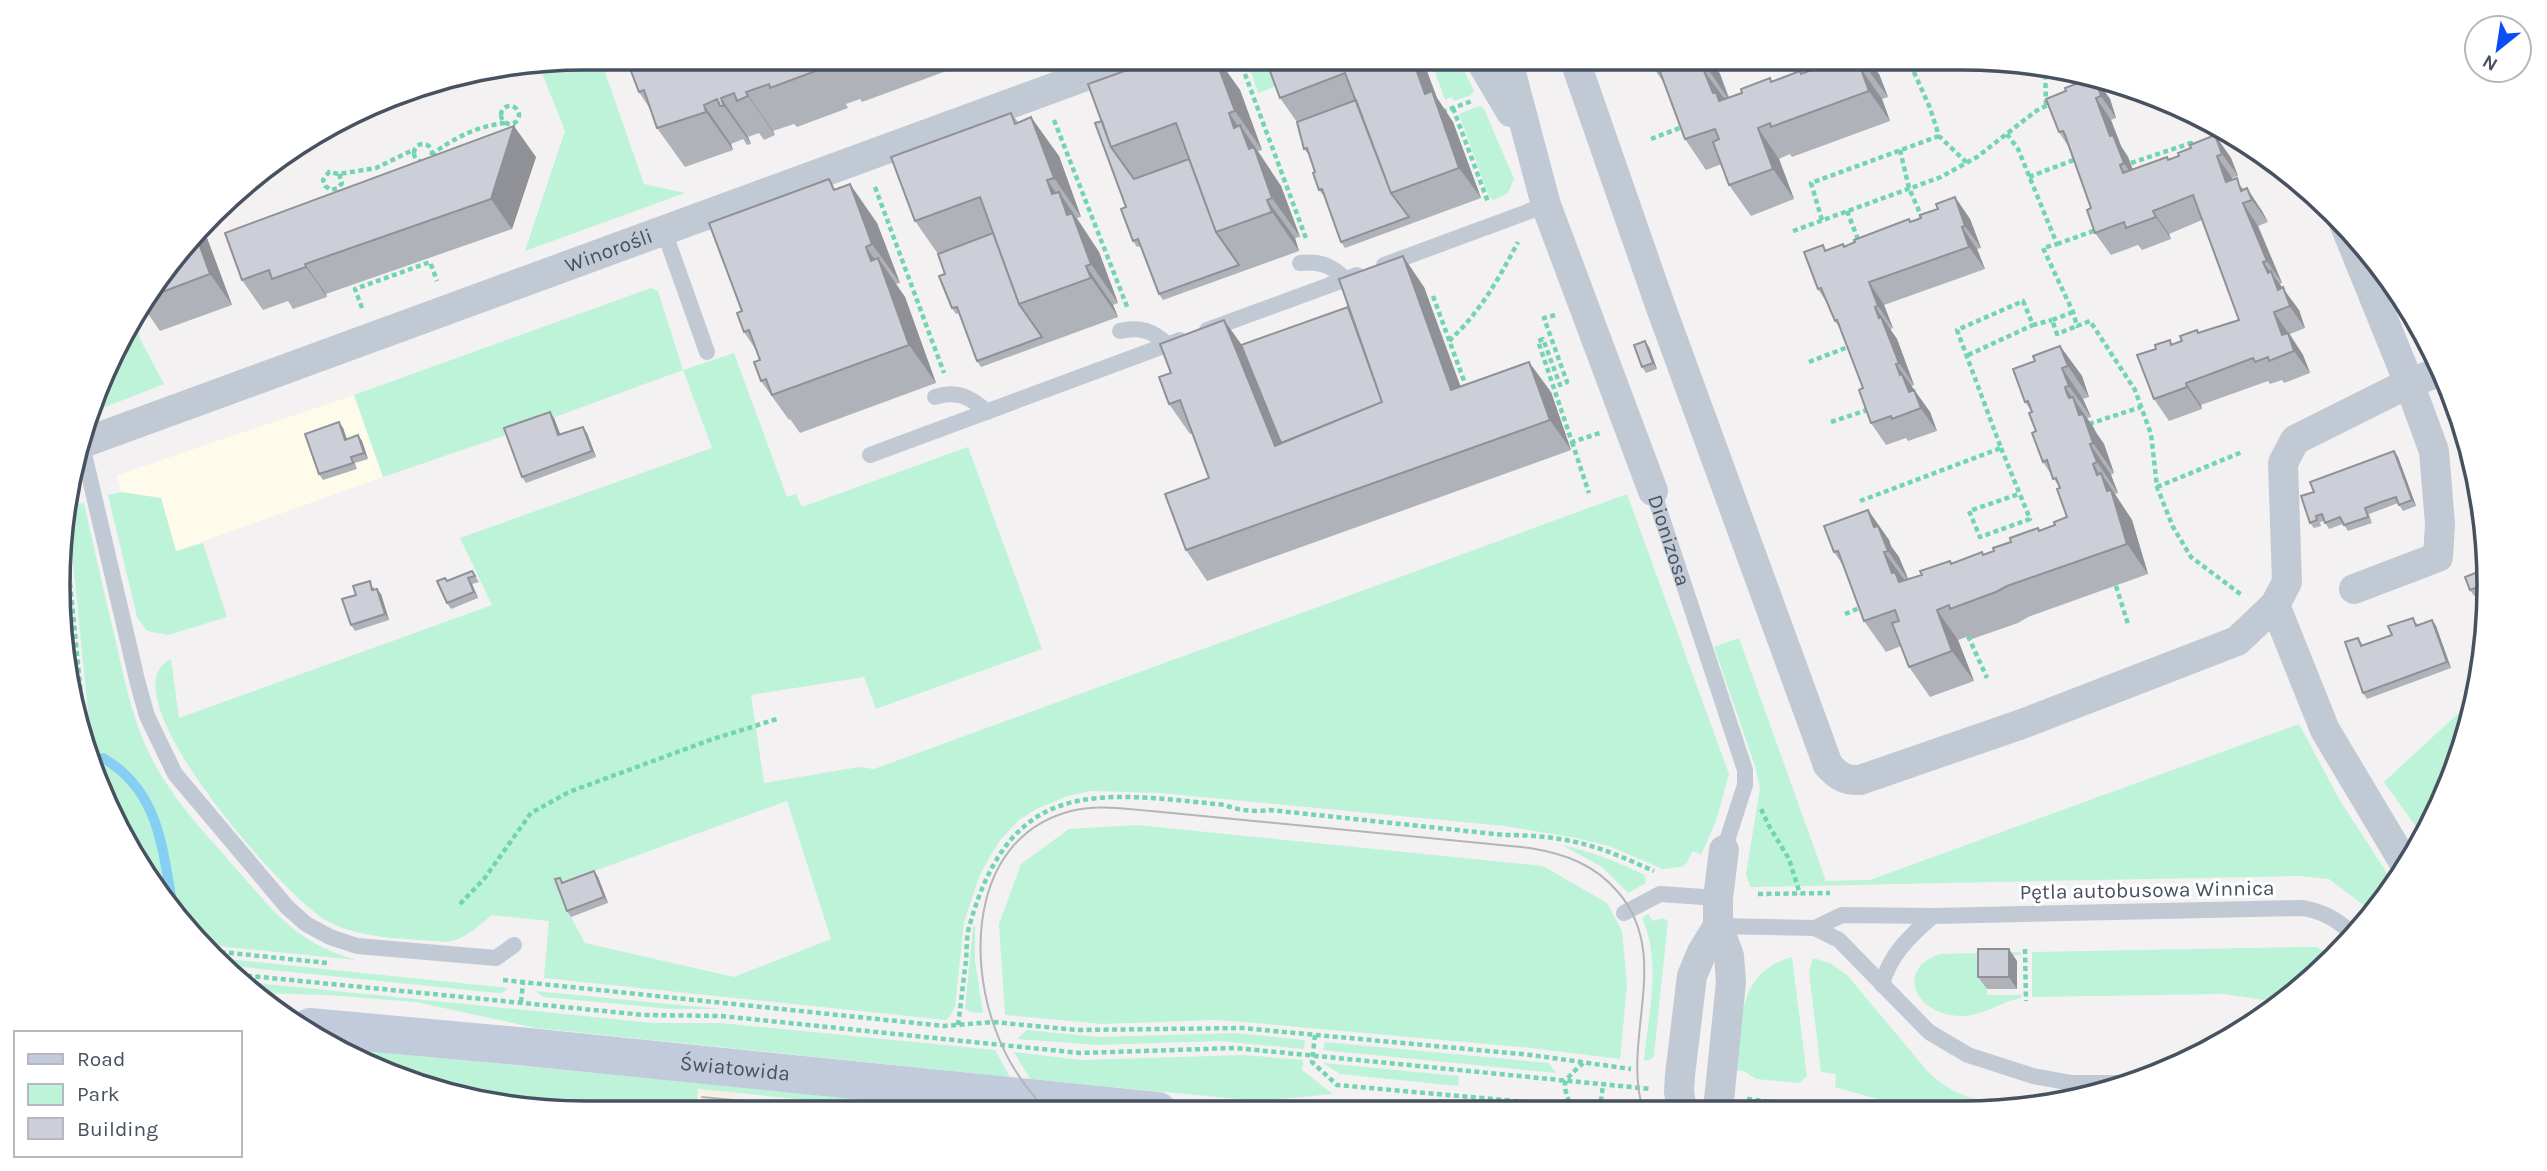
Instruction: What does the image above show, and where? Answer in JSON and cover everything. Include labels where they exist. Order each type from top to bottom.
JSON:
[{"type":"street","name":"Winorośli","points":[[91,441],[1102,70]]},
{"type":"street","name":"Dionizosa","points":[[1486,70],[1537,163]]},
{"type":"street","name":"Dionizosa","points":[[1510,70],[1546,205],[1654,491]]},
{"type":"street","points":[[1578,70],[1660,305],[1828,765],[1848,781],[1860,780],[2022,724],[2237,641],[2262,603],[2287,582],[2283,463],[2295,440],[2409,383],[2432,375]]},
{"type":"street","points":[[2354,589],[2438,557],[2440,524],[2434,451],[2358,257]]},
{"type":"street","points":[[2262,603],[2325,730],[2400,856]]},
{"type":"street","name":"Dionizosa","points":[[1680,1101],[1680,1075],[1692,976],[1718,912],[1724,850]]},
{"type":"street","name":"Dionizosa","points":[[1718,912],[1729,956],[1731,982],[1729,1101]]},
{"type":"street","name":"Światowida","points":[[322,1028],[1060,1101]]},
{"type":"lane","points":[[870,455],[1546,205]]},
{"type":"lane","points":[[664,231],[707,352]]},
{"type":"lane","points":[[1307,262],[1328,264],[1345,279]]},
{"type":"lane","points":[[1128,330],[1156,333],[1168,345]]},
{"type":"lane","points":[[935,397],[960,394],[976,401],[987,412]]},
{"type":"lane","points":[[86,459],[138,684],[159,745],[194,798],[287,907],[306,924],[330,937],[357,946],[496,958],[514,946]]},
{"type":"lane","name":"Dionizosa","points":[[1654,491],[1745,770],[1745,785],[1724,850]]},
{"type":"lane","points":[[1623,913],[1660,894],[1718,912],[1815,928],[1839,940],[1854,952],[1882,985],[1929,1031],[1968,1055],[2032,1076],[2072,1083],[2095,1083]]},
{"type":"lane","name":"Pętla autobusowa Winnica","points":[[1815,928],[1842,915],[1933,916],[2303,908],[2322,912],[2346,928]]},
{"type":"lane","points":[[1882,985],[1885,972],[1896,953],[1933,916]]},
{"type":"path","points":[[1243,70],[1307,262]]},
{"type":"path","points":[[1812,70],[1816,80]]},
{"type":"path","points":[[1913,70],[1939,136],[1967,163]]},
{"type":"path","points":[[2045,77],[2046,106]]},
{"type":"path","points":[[2084,88],[2088,86]]},
{"type":"path","points":[[1442,112],[1482,97]]},
{"type":"path","points":[[1793,231],[1941,177],[1967,163],[2036,111],[2055,101]]},
{"type":"path","points":[[415,149],[414,155],[425,162],[463,135],[479,128],[512,123],[517,120],[519,114],[516,108],[504,108],[501,116],[505,123]]},
{"type":"path","points":[[1453,108],[1489,205]]},
{"type":"path","points":[[1054,120],[1128,330]]},
{"type":"path","points":[[1651,139],[1689,124]]},
{"type":"path","points":[[2007,134],[2018,149],[2057,244]]},
{"type":"path","points":[[1822,220],[1811,184],[1939,136]]},
{"type":"path","points":[[2131,163],[2191,143],[2194,153]]},
{"type":"path","points":[[339,174],[342,183],[330,192],[325,186],[324,176],[329,172],[339,174],[376,168],[398,159],[420,144],[431,148],[432,155]]},
{"type":"path","points":[[1900,150],[1909,188],[1923,220]]},
{"type":"path","points":[[2029,177],[2080,158]]},
{"type":"path","points":[[874,187],[952,394]]},
{"type":"path","points":[[1847,211],[1864,254]]},
{"type":"path","points":[[2077,326],[2043,248],[2105,226]]},
{"type":"path","points":[[1449,341],[1472,319],[1498,280],[1520,237]]},
{"type":"path","points":[[365,316],[355,289],[430,262],[440,288]]},
{"type":"path","points":[[1433,296],[1468,391]]},
{"type":"path","points":[[2019,494],[1969,511],[1980,537],[2030,519],[1957,330],[2023,301],[2033,326]]},
{"type":"path","points":[[1968,355],[2033,326],[2073,312]]},
{"type":"path","points":[[1563,313],[1544,318],[1567,383],[1559,385],[1543,339],[1538,341],[1589,492]]},
{"type":"path","points":[[2052,320],[2057,334],[2090,321],[2129,380],[2141,407],[2151,434],[2157,487],[2173,527],[2191,557],[2262,603]]},
{"type":"path","points":[[1809,362],[1854,345]]},
{"type":"path","points":[[1542,393],[1555,389]]},
{"type":"path","points":[[1832,422],[1877,407]]},
{"type":"path","points":[[2089,424],[2141,407]]},
{"type":"path","points":[[1572,442],[1591,437]]},
{"type":"path","points":[[1860,501],[2001,448]]},
{"type":"path","points":[[2157,487],[2242,452]]},
{"type":"path","points":[[70,585],[78,676]]},
{"type":"path","points":[[2116,586],[2128,624]]},
{"type":"path","points":[[1845,614],[1868,604]]},
{"type":"path","points":[[1968,636],[1987,678]]},
{"type":"path","points":[[460,904],[484,879],[531,813],[569,792],[710,740],[777,719]]},
{"type":"path","points":[[1745,770],[1769,826],[1788,859],[1800,894]]},
{"type":"path","points":[[958,1025],[969,925],[990,867],[1003,847],[1019,830],[1040,814],[1064,803],[1140,797],[1225,805],[1234,809],[1270,810],[1562,839],[1594,847],[1665,873]]},
{"type":"path","points":[[2025,949],[2026,1001]]},
{"type":"path","points":[[250,976],[656,1016],[721,1016],[1080,1053],[1236,1048],[1645,1089]]},
{"type":"path","points":[[521,1002],[523,982]]},
{"type":"path","points":[[722,1003],[944,1026],[993,1022],[1077,1030],[1216,1027],[1531,1055],[1631,1069]]},
{"type":"path","points":[[1315,1035],[1312,1062],[1337,1085],[1500,1101]]},
{"type":"path","points":[[1568,1101],[1564,1081],[1584,1063]]},
{"type":"path","points":[[1601,1101],[1603,1084]]},
{"type":"shaded area","points":[[354,395],[383,477],[176,551],[161,498],[121,492],[117,475]]},
{"type":"green space","points":[[604,70],[644,184],[685,193],[525,251],[565,131],[541,72]]},
{"type":"green space","points":[[1251,70],[1290,70],[1285,83],[1258,93]]},
{"type":"green space","points":[[1434,70],[1464,70],[1474,91],[1471,95],[1454,101],[1452,97],[1445,100]]},
{"type":"green space","points":[[1479,106],[1484,109],[1514,179],[1508,193],[1494,200],[1489,197],[1459,114]]},
{"type":"green space","points":[[651,288],[658,291],[683,370],[383,477],[354,395]]},
{"type":"green space","points":[[138,330],[140,339],[164,384],[101,409]]},
{"type":"green space","points":[[734,353],[787,497],[796,494],[802,507],[968,447],[1042,649],[876,709],[864,677],[751,695],[764,783],[859,767],[874,769],[1627,494],[1729,774],[1716,821],[1701,855],[1693,851],[1686,864],[1681,867],[1663,869],[1609,846],[1505,826],[1161,793],[1091,791],[1068,796],[1036,809],[1019,820],[1001,839],[989,858],[979,877],[964,922],[955,1007],[946,1020],[544,978],[549,921],[492,915],[466,935],[447,942],[355,932],[327,921],[276,876],[208,794],[179,750],[160,710],[156,678],[171,659],[179,718],[492,605],[460,538],[712,448],[683,370]],"holes":[[[787,801],[831,939],[734,977],[585,943],[571,917],[559,884]]]},
{"type":"green space","points":[[121,492],[161,498],[176,551],[203,543],[227,617],[168,635],[147,631],[137,617],[108,495]]},
{"type":"green space","points":[[84,503],[129,698],[138,727],[159,771],[191,817],[279,916],[320,946],[357,960],[217,946],[177,899],[139,843],[109,783],[89,723],[71,547],[76,504]]},
{"type":"green space","points":[[1739,638],[1826,881],[1870,880],[2299,724],[2339,799],[2388,875],[2364,906],[2329,879],[2300,876],[1750,887],[1746,874],[1760,788],[1714,647]]},
{"type":"green space","points":[[2461,711],[2438,783],[2416,827],[2384,782]]},
{"type":"green space","points":[[1137,825],[1543,866],[1607,903],[1622,931],[1627,985],[1620,1059],[1531,1048],[1243,1022],[1214,1020],[1102,1024],[1005,1015],[999,924],[1021,864],[1069,829]]},
{"type":"green space","points":[[1562,845],[1635,870],[1645,875],[1646,883],[1628,893],[1602,867]]},
{"type":"green space","points":[[1648,914],[1653,921],[1663,918],[1668,921],[1654,1055],[1652,1059],[1644,1061],[1652,989],[1651,952],[1642,918]]},
{"type":"green space","points":[[973,926],[975,961],[983,1013],[965,1009]]},
{"type":"green space","points":[[2316,947],[2325,951],[2266,1000],[2224,994],[2032,997],[2032,952]]},
{"type":"green space","points":[[2020,952],[2021,955],[1986,958],[1987,995],[2021,995],[2021,998],[1975,1014],[1959,1016],[1944,1014],[1932,1008],[1916,991],[1914,980],[1917,970],[1926,961],[1940,954]]},
{"type":"green space","points":[[1792,957],[1807,1076],[1799,1083],[1756,1079],[1744,1071],[1736,1070],[1745,1002],[1760,975],[1774,964]]},
{"type":"green space","points":[[1813,958],[1830,963],[1847,975],[1935,1079],[1978,1100],[1884,1101],[1835,1087],[1836,1074],[1821,1072],[1809,972]]},
{"type":"green space","points":[[231,959],[508,988],[498,993],[239,967]]},
{"type":"green space","points":[[259,983],[653,1023],[720,1023],[995,1050],[1010,1077],[536,1028],[416,1002],[271,993]]},
{"type":"green space","points":[[535,991],[721,1009],[671,1009],[544,997]]},
{"type":"green space","points":[[1027,1030],[1098,1037],[1235,1033],[1305,1040],[1304,1049],[1219,1041],[1099,1045],[1017,1039]]},
{"type":"green space","points":[[1325,1042],[1549,1063],[1556,1073],[1323,1050]]},
{"type":"green space","points":[[364,1051],[888,1101],[817,1101],[699,1089],[698,1101],[586,1101],[518,1097],[420,1074]]},
{"type":"green space","points":[[1014,1052],[1081,1060],[1244,1055],[1303,1060],[1302,1070],[1333,1094],[1259,1101],[1030,1079]]},
{"type":"green space","points":[[1323,1063],[1459,1076],[1458,1086],[1340,1074]]},
{"type":"sand","points":[[698,1089],[739,1094],[738,1101],[697,1101]]},
{"type":"building","points":[[631,70],[818,70],[770,88],[769,84],[746,92],[748,96],[737,101],[734,93],[721,98],[724,106],[720,106],[717,99],[704,105],[706,112],[657,128],[644,90],[639,92]]},
{"type":"building","points":[[1127,70],[1220,70],[1235,111],[1229,113],[1234,128],[1240,125],[1249,149],[1254,147],[1272,198],[1267,200],[1272,212],[1216,232],[1176,123],[1111,147],[1088,84]]},
{"type":"building","points":[[1270,70],[1416,70],[1425,94],[1432,91],[1459,168],[1391,193],[1345,73],[1280,98]]},
{"type":"building","points":[[1659,70],[1706,70],[1704,71],[1713,93],[1716,92],[1719,101],[1742,93],[1741,89],[1770,78],[1771,82],[1800,71],[1801,74],[1812,70],[1861,70],[1869,91],[1771,127],[1770,123],[1758,128],[1773,169],[1729,185],[1713,142],[1719,139],[1715,129],[1685,139]]},
{"type":"building","points":[[2077,84],[2098,89],[2101,96],[2096,98],[2110,136],[2113,135],[2124,163],[2120,165],[2123,173],[2167,157],[2168,160],[2179,156],[2178,153],[2191,148],[2190,145],[2213,136],[2216,137],[2222,154],[2217,156],[2226,182],[2237,178],[2241,191],[2247,188],[2252,200],[2243,203],[2267,261],[2263,262],[2268,273],[2271,271],[2278,290],[2283,287],[2290,306],[2274,312],[2282,335],[2288,333],[2294,351],[2269,361],[2268,357],[2255,362],[2253,358],[2186,383],[2187,387],[2154,399],[2137,355],[2156,349],[2155,345],[2170,340],[2171,345],[2182,341],[2180,336],[2197,330],[2198,333],[2239,320],[2193,195],[2153,211],[2156,217],[2126,228],[2124,222],[2095,233],[2087,210],[2091,208],[2065,135],[2063,131],[2059,132],[2046,99],[2066,91],[2065,88]]},
{"type":"building","points":[[1356,100],[1391,193],[1409,217],[1341,242],[1322,189],[1319,190],[1297,122]]},
{"type":"building","points":[[1011,113],[1015,124],[1031,117],[1054,178],[1047,180],[1052,194],[1059,192],[1067,215],[1072,213],[1091,264],[1086,266],[1091,278],[1019,304],[980,197],[915,221],[891,157]]},
{"type":"building","points":[[1102,121],[1111,147],[1134,179],[1189,159],[1216,232],[1239,265],[1159,294],[1138,239],[1133,241],[1121,209],[1126,207],[1095,123]]},
{"type":"building","points":[[514,126],[491,199],[305,264],[306,267],[272,279],[269,270],[242,280],[225,233]]},
{"type":"building","points":[[829,179],[834,190],[850,184],[872,244],[866,247],[871,261],[878,258],[909,345],[772,395],[766,379],[761,381],[754,362],[760,360],[749,330],[744,332],[737,313],[742,311],[709,223]]},
{"type":"building","points":[[1955,197],[1969,247],[1869,282],[1878,306],[1875,307],[1879,318],[1881,317],[1899,363],[1896,364],[1900,375],[1902,374],[1909,392],[1914,390],[1921,408],[1892,419],[1891,416],[1871,423],[1859,390],[1863,388],[1837,320],[1835,321],[1821,288],[1818,289],[1804,252],[1823,245],[1825,251],[1843,244],[1844,247],[1855,242],[1854,240],[1909,219],[1910,222],[1921,218],[1920,215],[1938,209],[1936,204]]},
{"type":"building","points":[[993,233],[1019,304],[1042,337],[977,361],[957,307],[952,308],[939,276],[945,274],[938,254]]},
{"type":"building","points":[[199,245],[210,274],[162,292]]},
{"type":"building","points":[[1403,256],[1451,390],[1529,362],[1550,420],[1186,550],[1165,494],[1209,478],[1180,400],[1169,404],[1159,377],[1171,373],[1160,344],[1224,320],[1275,446],[1382,402],[1339,279]]},
{"type":"building","points":[[1348,307],[1382,402],[1281,443],[1241,345]]},
{"type":"building","points":[[1645,341],[1653,363],[1642,367],[1634,345]]},
{"type":"building","points":[[2060,346],[2068,366],[2062,368],[2069,386],[2065,387],[2067,394],[2069,398],[2073,397],[2079,415],[2083,414],[2097,462],[2093,464],[2097,475],[2101,473],[2107,491],[2111,490],[2127,544],[1950,609],[1949,605],[1937,610],[1952,651],[1909,667],[1892,623],[1899,621],[1895,610],[1864,621],[1838,551],[1834,552],[1824,526],[1868,510],[1888,551],[1884,552],[1892,573],[1895,572],[1899,582],[1922,575],[1920,571],[1950,561],[1951,564],[1982,552],[1983,555],[1994,551],[1993,548],[2011,542],[2010,538],[2038,528],[2039,531],[2067,517],[2056,478],[2053,479],[2047,460],[2043,462],[2032,433],[2036,431],[2029,413],[2032,412],[2028,401],[2025,402],[2013,369],[2035,361],[2033,356]]},
{"type":"building","points":[[550,412],[558,435],[583,427],[592,451],[522,477],[504,428]]},
{"type":"building","points":[[339,422],[345,440],[358,435],[364,453],[351,457],[353,463],[319,474],[305,434]]},
{"type":"building","points":[[2394,451],[2412,500],[2399,505],[2396,497],[2381,502],[2365,508],[2368,517],[2344,525],[2340,517],[2325,523],[2322,514],[2310,523],[2301,496],[2314,492],[2310,482]]},
{"type":"building","points":[[472,571],[475,576],[468,578],[474,592],[447,603],[437,581],[445,578],[447,581]]},
{"type":"building","points":[[2477,572],[2477,587],[2470,590],[2465,577]]},
{"type":"building","points":[[370,581],[372,590],[377,589],[385,614],[351,625],[342,599],[356,595],[353,586]]},
{"type":"building","points":[[2413,618],[2416,626],[2432,620],[2447,662],[2363,693],[2345,642],[2358,638],[2361,646],[2392,635],[2388,626]]},
{"type":"building","points":[[594,871],[604,897],[567,911],[555,879],[560,878],[562,883]]},
{"type":"building","points":[[1978,949],[2009,949],[2009,977],[1978,977]]},
{"type":"waterway","points":[[103,758],[136,786],[146,803],[160,840],[170,889]]},
{"type":"tram line","points":[[1038,1101],[1011,1064],[1000,1042],[987,1000],[981,967],[981,934],[986,901],[997,871],[1014,845],[1039,824],[1071,811],[1101,807],[1530,848],[1555,853],[1589,867],[1618,892],[1634,917],[1642,943],[1644,970],[1638,1055],[1641,1101]]},
{"type":"tram line","points":[[702,1097],[743,1101]]}]
